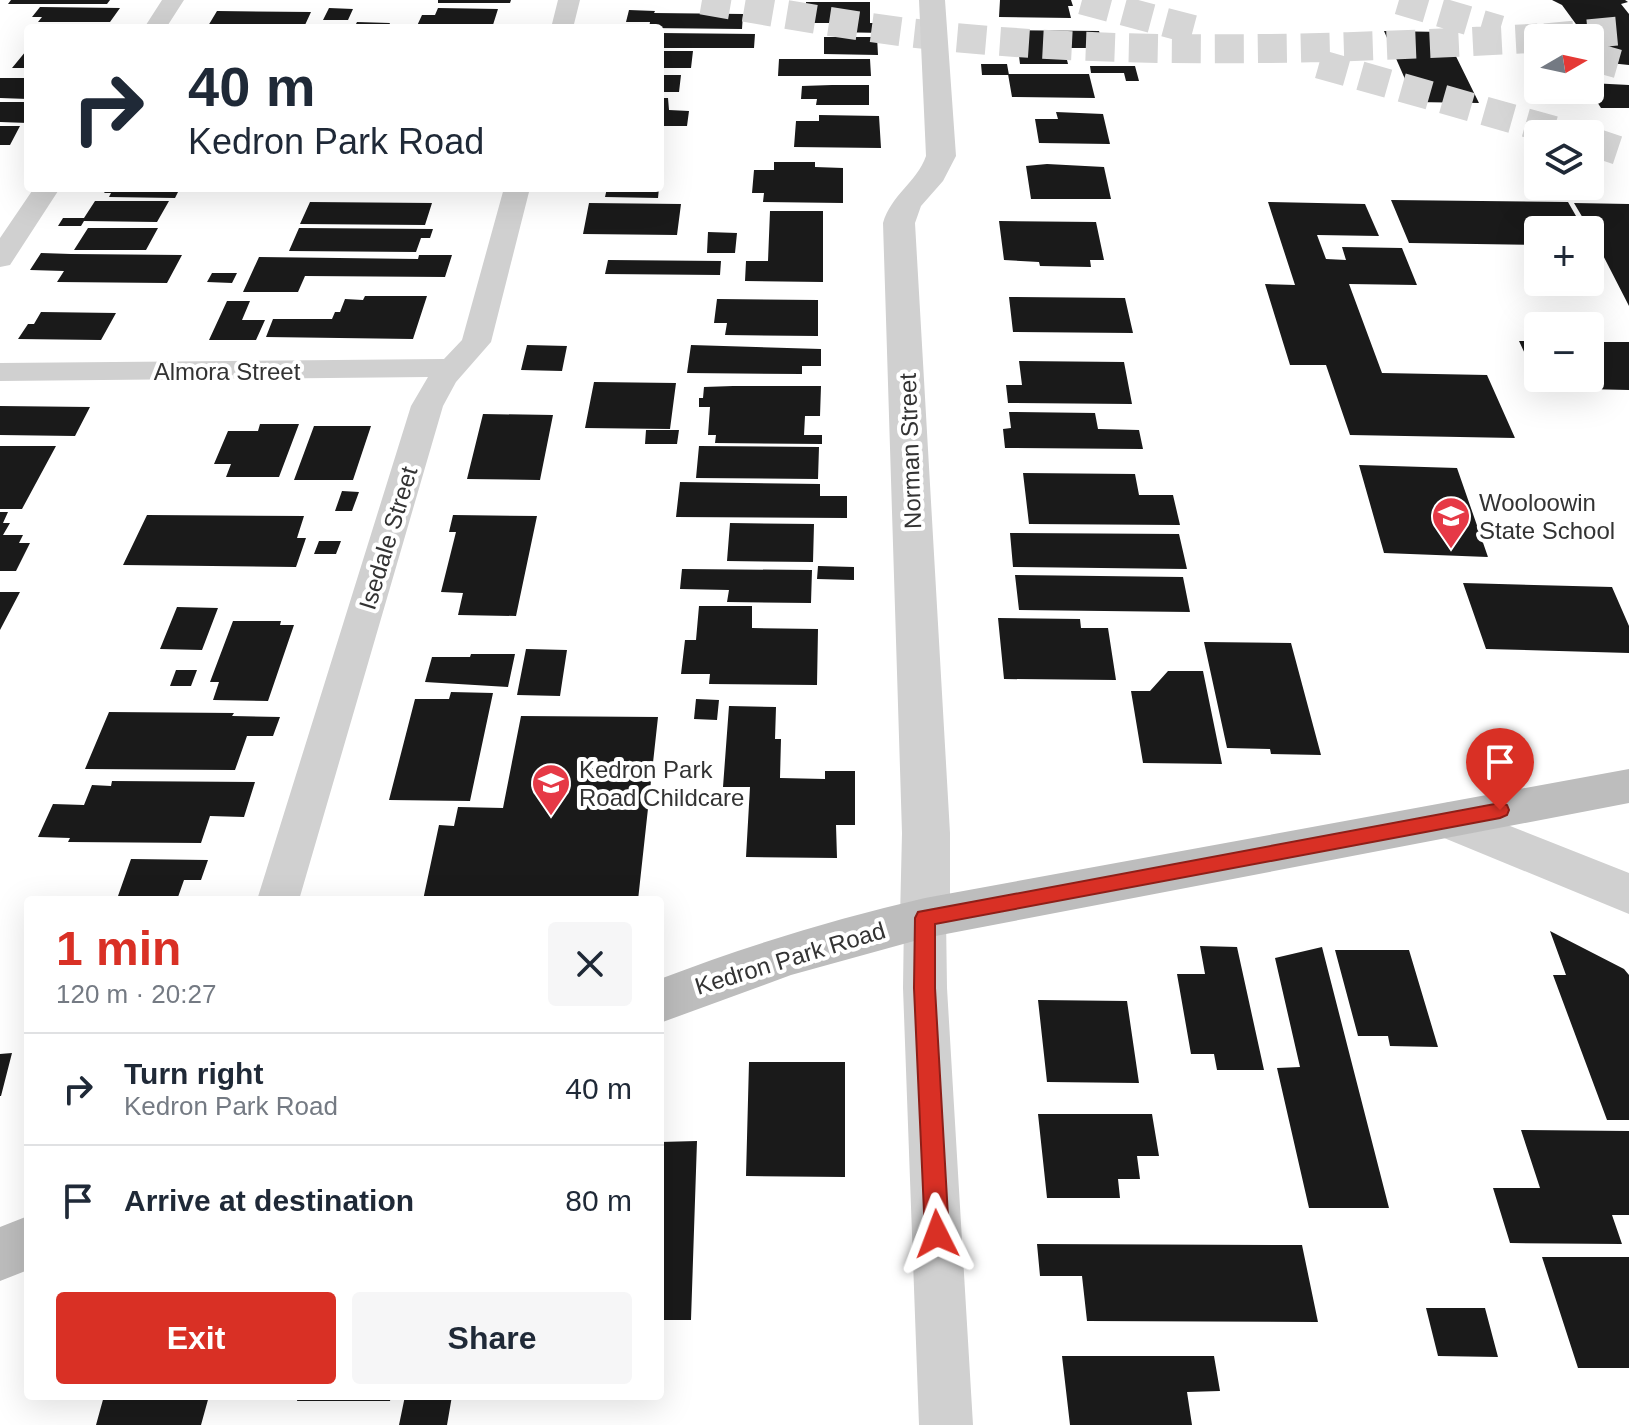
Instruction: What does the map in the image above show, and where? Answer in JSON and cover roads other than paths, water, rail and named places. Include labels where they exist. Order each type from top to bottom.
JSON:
[{"type":"main road","name":"Kedron Park Road","points":[[664,999],[805,948],[925,918],[1629,786]]},
{"type":"main road","points":[[0,1254],[24,1245]]},
{"type":"street","points":[[158,24],[173,0]]},
{"type":"street","points":[[563,24],[569,0]]},
{"type":"street","name":"Norman Street","points":[[925,918],[926,833],[899,223],[904,206],[932,178],[941,156],[932,0]]},
{"type":"street","points":[[0,259],[44,192]]},
{"type":"street","name":"Isedale Street","points":[[279,896],[427,406],[437,386],[476,342],[516,192]]},
{"type":"street","name":"Almora Street","points":[[0,372],[454,368]]},
{"type":"street","points":[[1449,820],[1594,877],[1629,895]]},
{"type":"street","points":[[925,918],[925,988],[946,1425]]},
{"type":"tunnel","points":[[702,0],[918,34],[1096,47],[1317,48],[1524,39]]},
{"type":"tunnel","points":[[1082,0],[1202,32]]},
{"type":"tunnel","points":[[1399,0],[1500,30]]},
{"type":"tunnel","points":[[1604,32],[1629,30]]},
{"type":"tunnel","points":[[1604,60],[1629,67]]},
{"type":"tunnel","points":[[1319,64],[1524,122]]},
{"type":"tunnel","points":[[1604,146],[1629,154]]},
{"type":"place","name":"Wooloowin State School","points":[[1451,550]]},
{"type":"place","name":"Kedron Park Road Childcare","points":[[551,817]]}]
